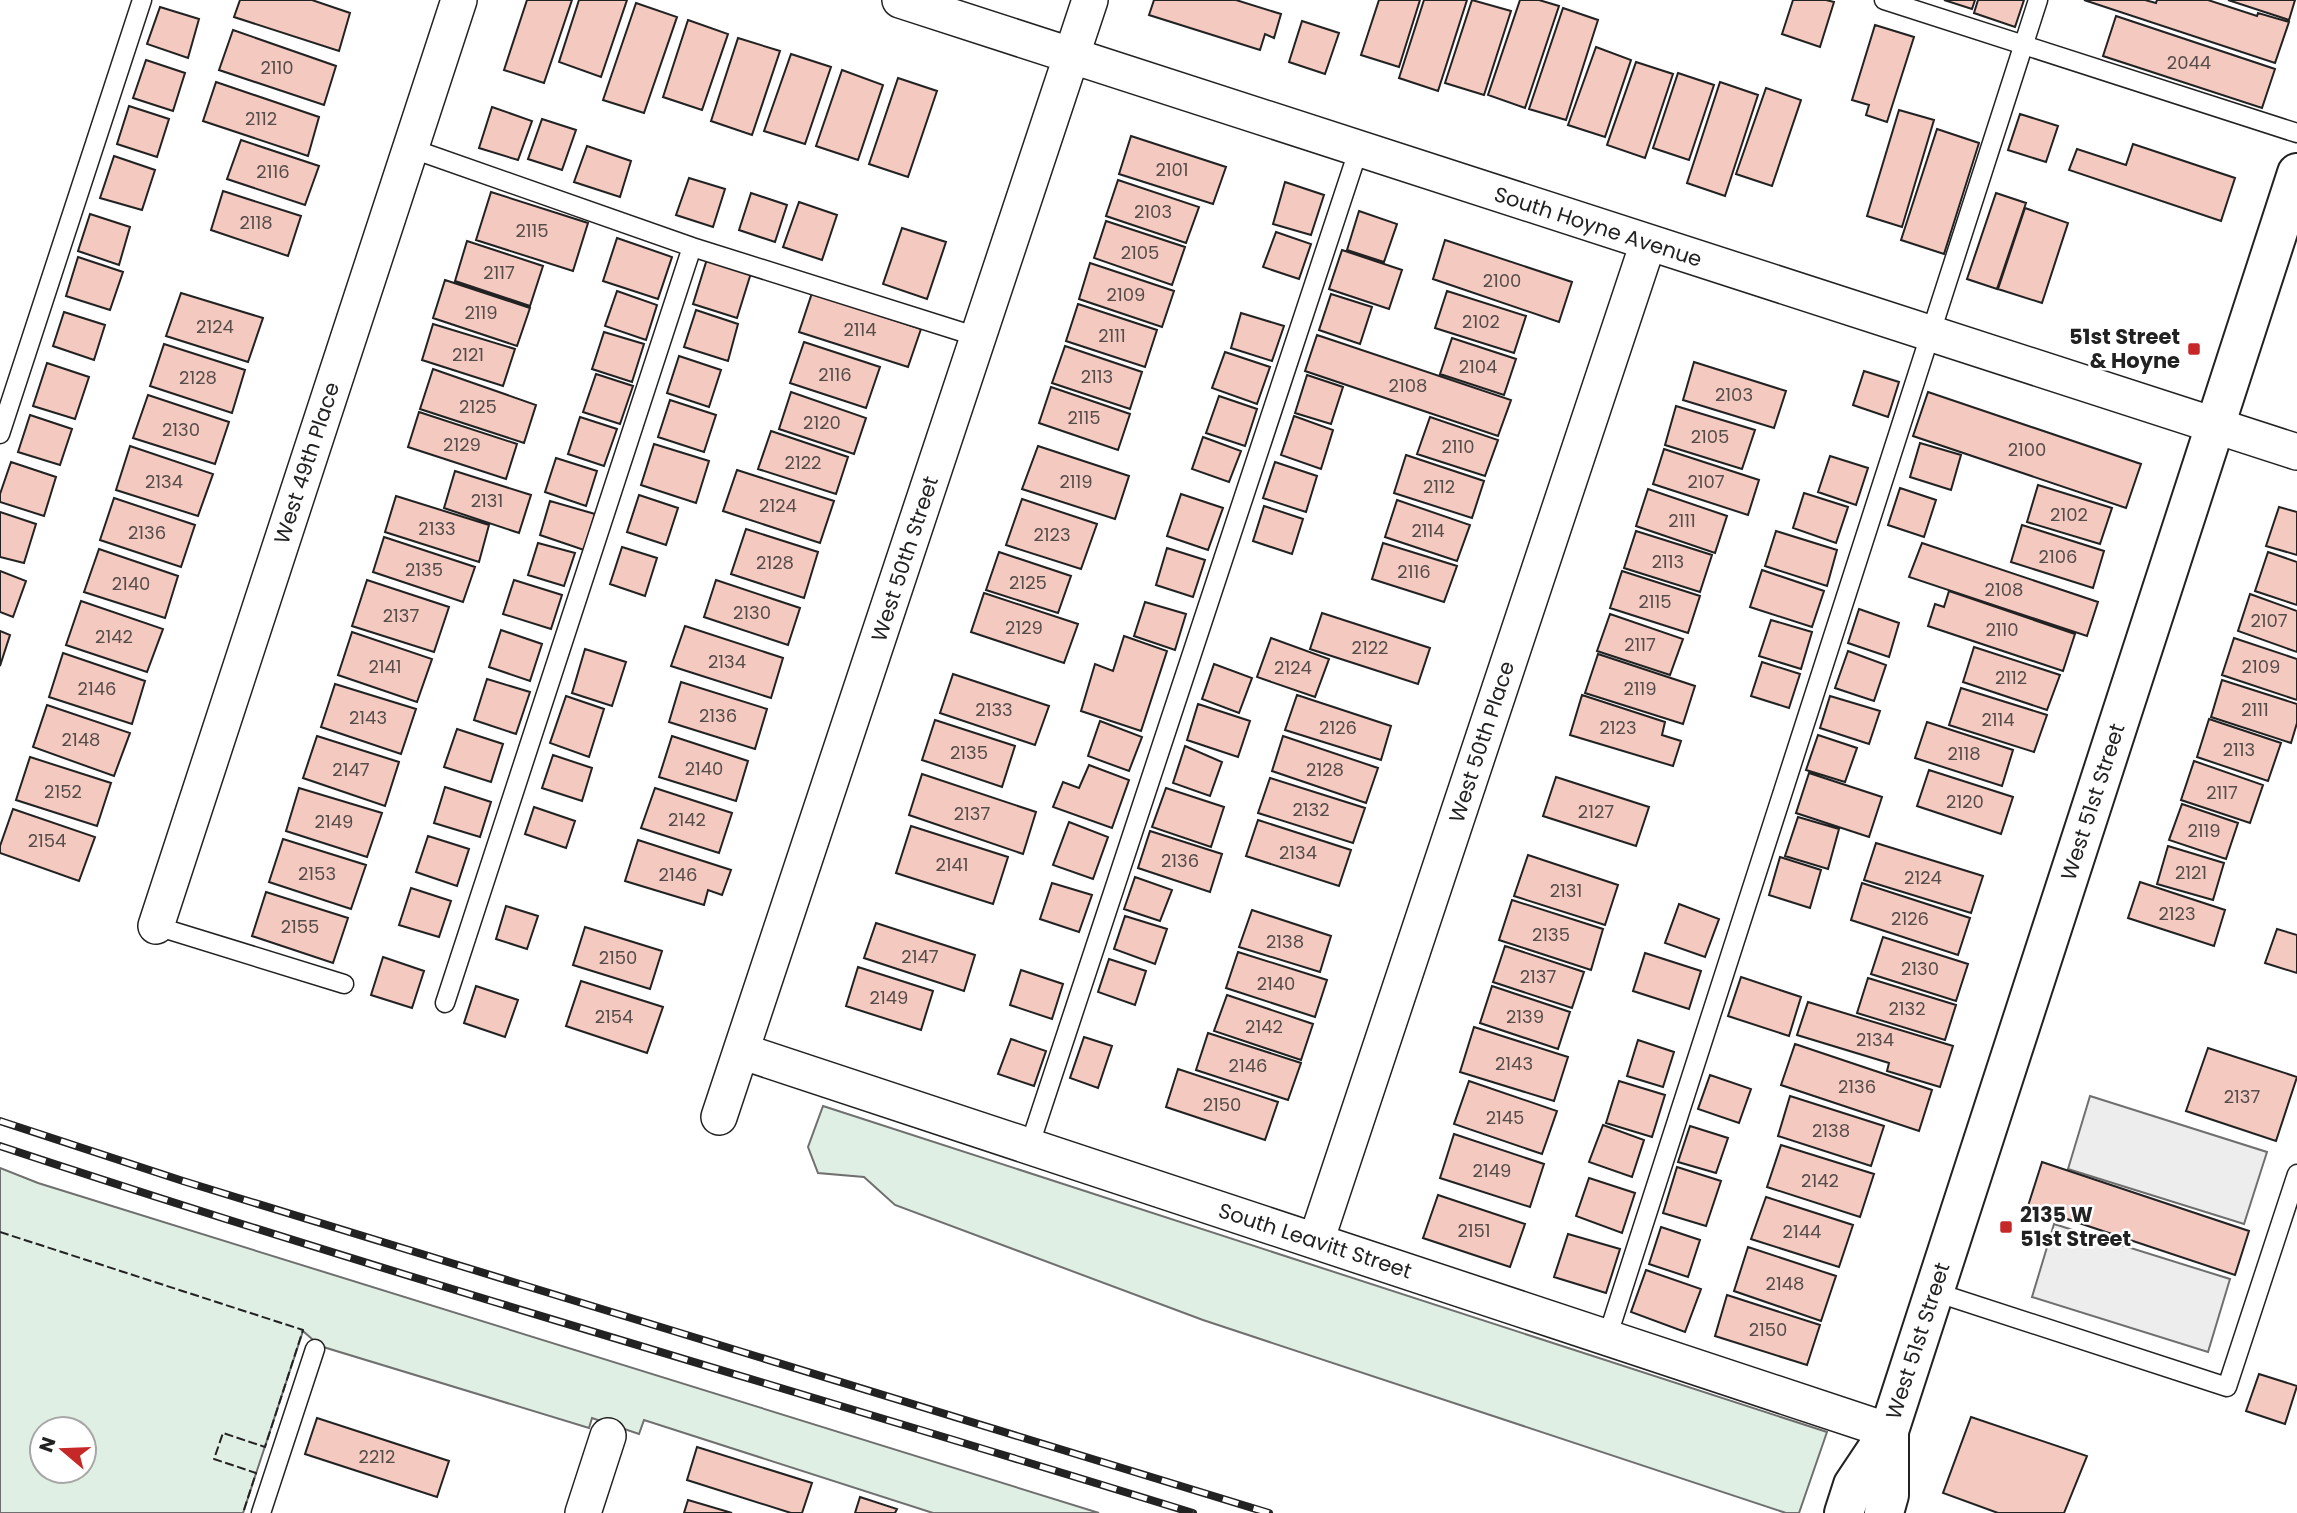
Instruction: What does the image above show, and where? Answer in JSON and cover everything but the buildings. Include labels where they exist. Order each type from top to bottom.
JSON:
[{"type":"street","name":"West 49th Place","points":[[156,926],[459,0]]},
{"type":"street","name":"South Hoyne Avenue","points":[[900,0],[2297,452]]},
{"type":"street","name":"West 50th Street","points":[[719,1117],[1090,0]]},
{"type":"street","name":"West 51st Street","points":[[1844,1513],[1853,1485],[1889,1431],[2297,173]]},
{"type":"street","name":"West 50th Place","points":[[1316,1241],[1648,243]]},
{"type":"street","name":"South Leavitt Street","points":[[741,1051],[1889,1431]]},
{"type":"street","name":"West 51st Street","points":[[1884,1513],[1889,1495],[1889,1431]]},
{"type":"street","points":[[583,1513],[608,1436]]},
{"type":"lane","points":[[0,434],[142,0]]},
{"type":"lane","points":[[1884,0],[2297,133]]},
{"type":"lane","points":[[1607,1338],[2038,0]]},
{"type":"lane","points":[[410,148],[692,247],[978,337]]},
{"type":"lane","points":[[1029,1147],[1359,148]]},
{"type":"lane","points":[[445,1003],[692,247]]},
{"type":"lane","points":[[156,926],[344,984]]},
{"type":"lane","points":[[1935,1292],[2227,1387],[2297,1174]]},
{"type":"lane","points":[[261,1513],[314,1349]]},
{"type":"green space","points":[[823,1106],[1827,1432],[1799,1513],[1786,1513],[1203,1320],[895,1205],[864,1177],[818,1173],[808,1147]]},
{"type":"green space","points":[[0,1168],[38,1183],[1099,1513],[933,1513],[644,1420],[639,1434],[592,1418],[589,1428],[320,1346],[303,1331],[243,1513],[0,1513]]},
{"type":"shaded area","points":[[2090,1096],[2267,1152],[2244,1224],[2068,1169]]},
{"type":"shaded area","points":[[2054,1224],[2230,1279],[2208,1352],[2032,1297]]},
{"type":"railway","points":[[0,1121],[183,1181],[1269,1513]]},
{"type":"railway","points":[[0,1146],[446,1287],[1193,1513]]},
{"type":"fence","points":[[0,1232],[303,1330],[265,1447],[223,1433],[214,1459],[256,1473],[243,1513]]},
{"type":"place","name":"51st Street & Hoyne","points":[[2194,349]]},
{"type":"place","name":"2135 W 51st Street","points":[[2006,1227]]}]
